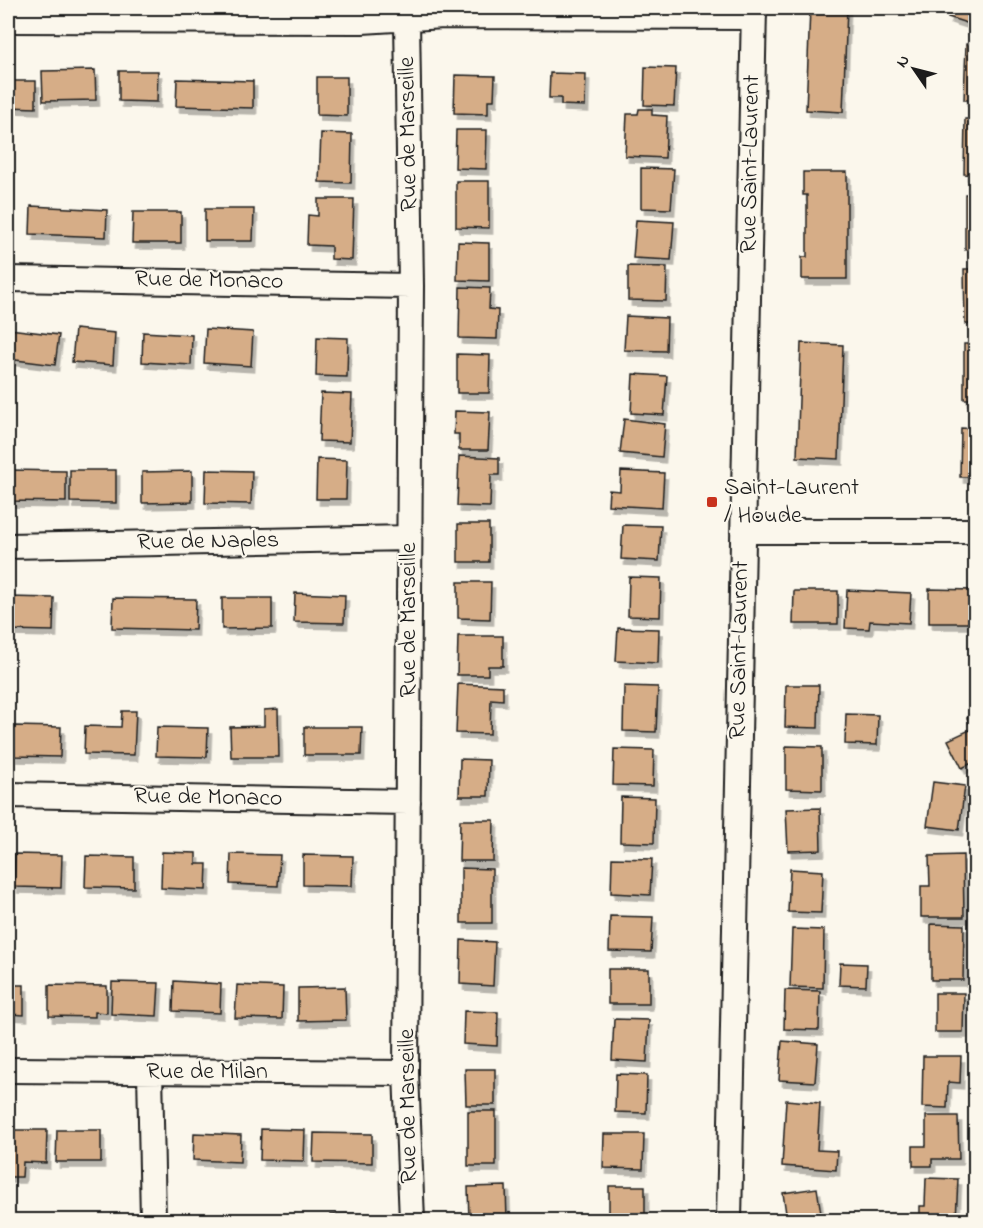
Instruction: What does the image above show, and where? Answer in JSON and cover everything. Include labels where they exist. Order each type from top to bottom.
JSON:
[{"type":"street","points":[[8,20],[407,19],[754,12]]},
{"type":"street","name":"Rue Saint-Laurent","points":[[729,1221],[754,12]]},
{"type":"street","name":"Rue de Marseille","points":[[407,19],[411,286],[406,1073],[412,1221]]},
{"type":"street","name":"Rue de Monaco","points":[[8,279],[411,286]]},
{"type":"street","points":[[743,531],[975,531]]},
{"type":"street","name":"Rue de Naples","points":[[8,546],[410,538]]},
{"type":"street","name":"Rue de Monaco","points":[[8,795],[408,802]]},
{"type":"street","name":"Rue de Milan","points":[[8,1070],[406,1073]]},
{"type":"street","points":[[150,1071],[153,1221]]},
{"type":"building","points":[[810,8],[847,8],[843,112],[806,110]]},
{"type":"building","points":[[951,8],[976,8],[976,26],[948,17]]},
{"type":"building","points":[[966,44],[976,44],[976,100],[964,100]]},
{"type":"building","points":[[645,67],[676,68],[674,106],[644,105]]},
{"type":"building","points":[[95,70],[96,100],[43,101],[42,71]]},
{"type":"building","points":[[119,71],[158,71],[157,102],[119,101]]},
{"type":"building","points":[[550,73],[586,74],[585,106],[561,105],[561,98],[549,98]]},
{"type":"building","points":[[455,75],[495,76],[494,100],[488,100],[488,114],[454,113]]},
{"type":"building","points":[[317,77],[347,77],[347,116],[317,115]]},
{"type":"building","points":[[177,79],[253,81],[253,108],[176,106]]},
{"type":"building","points":[[8,81],[36,81],[36,108],[8,107]]},
{"type":"building","points":[[639,109],[652,109],[652,115],[667,116],[665,158],[625,156],[627,114],[638,114]]},
{"type":"building","points":[[965,119],[976,119],[976,175],[964,174]]},
{"type":"building","points":[[456,130],[487,130],[486,169],[455,168]]},
{"type":"building","points":[[321,133],[352,134],[351,183],[319,182]]},
{"type":"building","points":[[641,168],[674,169],[671,209],[641,208]]},
{"type":"building","points":[[803,172],[847,172],[847,279],[802,279],[802,257],[807,257],[807,195],[803,195]]},
{"type":"building","points":[[456,181],[489,181],[489,228],[456,227]]},
{"type":"building","points":[[965,194],[976,194],[976,250],[965,250]]},
{"type":"building","points":[[318,199],[354,199],[352,260],[331,259],[331,246],[307,245],[308,215],[318,216]]},
{"type":"building","points":[[31,206],[107,210],[106,237],[30,234]]},
{"type":"building","points":[[205,209],[254,209],[253,241],[205,241]]},
{"type":"building","points":[[133,212],[181,212],[181,243],[132,243]]},
{"type":"building","points":[[636,220],[674,222],[671,260],[633,258]]},
{"type":"building","points":[[458,242],[489,243],[489,281],[457,280]]},
{"type":"building","points":[[628,266],[667,267],[666,301],[628,300]]},
{"type":"building","points":[[964,269],[976,269],[976,324],[965,324]]},
{"type":"building","points":[[460,287],[490,288],[489,309],[498,310],[497,339],[459,338]]},
{"type":"building","points":[[626,316],[667,318],[666,351],[624,350]]},
{"type":"building","points":[[9,329],[59,335],[55,365],[8,359]]},
{"type":"building","points":[[75,329],[115,333],[113,365],[72,362]]},
{"type":"building","points":[[206,329],[253,332],[251,366],[204,363]]},
{"type":"building","points":[[143,332],[192,335],[191,365],[142,362]]},
{"type":"building","points":[[317,337],[348,338],[347,377],[316,376]]},
{"type":"building","points":[[801,343],[843,345],[839,459],[797,457]]},
{"type":"building","points":[[964,344],[976,344],[976,399],[964,399]]},
{"type":"building","points":[[457,354],[490,355],[489,393],[457,393]]},
{"type":"building","points":[[633,374],[667,376],[664,415],[631,413]]},
{"type":"building","points":[[321,393],[352,394],[350,442],[319,441]]},
{"type":"building","points":[[455,411],[490,412],[488,450],[459,450],[459,434],[454,434]]},
{"type":"building","points":[[624,419],[665,424],[662,457],[620,453]]},
{"type":"building","points":[[961,428],[976,429],[976,477],[960,477]]},
{"type":"building","points":[[459,456],[499,458],[499,475],[491,475],[490,507],[457,506]]},
{"type":"building","points":[[317,459],[347,460],[346,499],[316,499]]},
{"type":"building","points":[[8,470],[66,471],[66,502],[8,501]]},
{"type":"building","points":[[70,470],[116,470],[116,503],[70,502]]},
{"type":"building","points":[[206,470],[252,471],[251,504],[205,503]]},
{"type":"building","points":[[192,471],[192,502],[142,503],[142,472]]},
{"type":"building","points":[[621,471],[664,473],[662,508],[608,505],[609,490],[620,491]]},
{"type":"building","points":[[458,524],[489,524],[489,562],[458,562]]},
{"type":"building","points":[[623,525],[661,526],[659,561],[621,559]]},
{"type":"building","points":[[629,577],[661,578],[660,617],[628,616]]},
{"type":"building","points":[[458,582],[491,582],[490,619],[458,618]]},
{"type":"building","points":[[929,589],[973,590],[973,623],[929,623]]},
{"type":"building","points":[[847,590],[911,593],[909,623],[870,621],[869,629],[845,628]]},
{"type":"building","points":[[794,591],[838,591],[838,624],[793,624]]},
{"type":"building","points":[[295,593],[345,595],[344,623],[294,622]]},
{"type":"building","points":[[8,597],[54,598],[53,631],[8,630]]},
{"type":"building","points":[[113,598],[196,599],[195,630],[112,628]]},
{"type":"building","points":[[222,598],[272,598],[272,628],[222,629]]},
{"type":"building","points":[[618,628],[659,629],[658,663],[616,661]]},
{"type":"building","points":[[458,636],[503,636],[503,666],[488,666],[488,675],[457,675]]},
{"type":"building","points":[[458,684],[503,686],[503,700],[491,699],[490,734],[456,733]]},
{"type":"building","points":[[786,685],[819,685],[818,728],[785,727]]},
{"type":"building","points":[[624,686],[658,687],[656,732],[623,731]]},
{"type":"building","points":[[278,709],[279,757],[231,757],[230,727],[264,726],[264,710]]},
{"type":"building","points":[[122,711],[136,711],[134,755],[84,754],[85,726],[121,727]]},
{"type":"building","points":[[846,714],[878,715],[877,745],[845,744]]},
{"type":"building","points":[[976,714],[976,761],[962,768],[948,740],[972,729],[967,718]]},
{"type":"building","points":[[14,726],[61,727],[60,757],[13,756]]},
{"type":"building","points":[[157,727],[208,728],[207,757],[156,756]]},
{"type":"building","points":[[304,727],[362,727],[361,755],[304,755]]},
{"type":"building","points":[[786,746],[822,747],[822,790],[786,789]]},
{"type":"building","points":[[614,749],[654,750],[653,786],[613,785]]},
{"type":"building","points":[[460,759],[489,760],[488,796],[459,796]]},
{"type":"building","points":[[933,782],[965,786],[959,830],[927,826]]},
{"type":"building","points":[[621,797],[655,798],[654,843],[620,842]]},
{"type":"building","points":[[820,808],[821,850],[788,851],[786,809]]},
{"type":"building","points":[[460,820],[494,820],[493,861],[459,861]]},
{"type":"building","points":[[162,852],[196,853],[196,864],[207,864],[206,890],[161,888]]},
{"type":"building","points":[[15,854],[62,855],[61,888],[14,887]]},
{"type":"building","points":[[231,854],[280,855],[278,886],[230,884]]},
{"type":"building","points":[[303,855],[353,856],[352,886],[303,885]]},
{"type":"building","points":[[963,855],[964,917],[921,917],[921,886],[930,886],[929,856]]},
{"type":"building","points":[[86,856],[134,857],[134,888],[85,887]]},
{"type":"building","points":[[612,858],[652,859],[650,895],[611,893]]},
{"type":"building","points":[[461,868],[492,869],[492,923],[461,923]]},
{"type":"building","points":[[790,869],[823,871],[821,913],[788,912]]},
{"type":"building","points":[[610,916],[653,917],[651,952],[609,951]]},
{"type":"building","points":[[931,924],[964,925],[963,980],[931,980]]},
{"type":"building","points":[[792,929],[824,930],[823,988],[790,987]]},
{"type":"building","points":[[461,940],[495,942],[493,986],[460,984]]},
{"type":"building","points":[[840,963],[867,964],[866,986],[839,985]]},
{"type":"building","points":[[608,969],[649,969],[649,1004],[608,1004]]},
{"type":"building","points":[[174,981],[221,984],[220,1013],[173,1011]]},
{"type":"building","points":[[112,982],[159,983],[157,1016],[111,1014]]},
{"type":"building","points":[[8,985],[24,985],[24,1015],[8,1014]]},
{"type":"building","points":[[49,985],[107,986],[107,1013],[95,1012],[95,1017],[49,1016]]},
{"type":"building","points":[[237,985],[283,987],[282,1019],[235,1018]]},
{"type":"building","points":[[345,987],[346,1020],[298,1021],[298,988]]},
{"type":"building","points":[[785,990],[820,991],[819,1030],[784,1029]]},
{"type":"building","points":[[935,993],[964,993],[963,1032],[935,1032]]},
{"type":"building","points":[[464,1011],[498,1012],[497,1046],[463,1044]]},
{"type":"building","points":[[614,1019],[649,1020],[647,1062],[612,1060]]},
{"type":"building","points":[[782,1041],[818,1044],[815,1082],[779,1080]]},
{"type":"building","points":[[923,1056],[961,1056],[960,1083],[948,1082],[947,1108],[922,1107]]},
{"type":"building","points":[[465,1069],[495,1069],[495,1105],[466,1105]]},
{"type":"building","points":[[616,1074],[647,1075],[646,1113],[615,1112]]},
{"type":"building","points":[[786,1100],[820,1103],[817,1150],[837,1151],[836,1170],[782,1166]]},
{"type":"building","points":[[468,1111],[496,1111],[496,1166],[468,1166]]},
{"type":"building","points":[[926,1116],[958,1116],[959,1159],[932,1159],[932,1166],[913,1166],[913,1146],[926,1146]]},
{"type":"building","points":[[261,1129],[305,1130],[304,1161],[260,1160]]},
{"type":"building","points":[[8,1130],[47,1130],[46,1163],[23,1162],[22,1177],[8,1177]]},
{"type":"building","points":[[57,1130],[101,1130],[101,1162],[56,1162]]},
{"type":"building","points":[[194,1133],[241,1135],[240,1162],[193,1160]]},
{"type":"building","points":[[314,1133],[372,1134],[372,1163],[313,1162]]},
{"type":"building","points":[[604,1134],[644,1134],[643,1169],[603,1168]]},
{"type":"building","points":[[926,1178],[958,1179],[956,1220],[920,1220],[920,1206],[925,1206]]},
{"type":"building","points":[[506,1186],[507,1220],[469,1220],[468,1187]]},
{"type":"building","points":[[609,1186],[645,1186],[645,1220],[609,1220]]},
{"type":"building","points":[[817,1188],[822,1220],[787,1220],[783,1193]]},
{"type":"building","points":[[358,1214],[358,1220],[330,1220],[330,1215]]},
{"type":"building","points":[[197,1216],[228,1216],[228,1220],[197,1220]]},
{"type":"place","name":"Saint-Laurent / Houde","points":[[712,502]]}]
